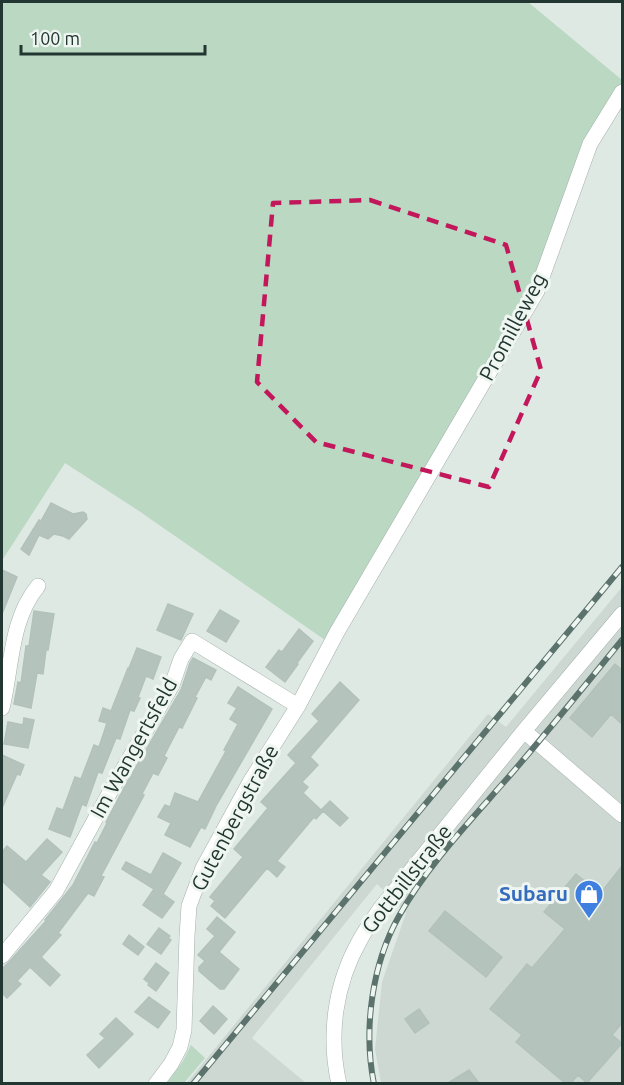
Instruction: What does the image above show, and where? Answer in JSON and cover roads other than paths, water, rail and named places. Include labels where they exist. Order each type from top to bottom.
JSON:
[{"type":"street","name":"Promilleweg","points":[[337,632],[537,291],[590,144],[622,92]]},
{"type":"street","points":[[2,708],[11,651],[20,620],[38,586]]},
{"type":"street","name":"Gottbillstraße","points":[[339,1083],[333,1037],[336,1006],[345,971],[360,940],[380,909],[622,614]]},
{"type":"street","name":"Gutenbergstraße","points":[[156,1083],[171,1064],[180,1047],[184,1030],[189,906],[197,882],[250,782],[298,706],[337,632]]},
{"type":"street","name":"Im Wangertsfeld","points":[[2,956],[56,891],[172,685],[181,658],[192,641],[298,706]]},
{"type":"street","points":[[524,731],[622,815]]},
{"type":"railway","points":[[193,1084],[622,567]]},
{"type":"railway","points":[[374,1084],[369,1041],[372,997],[382,955],[399,916],[437,860],[622,640]]},
{"type":"place","name":"Subaru","points":[[589,920]]}]
